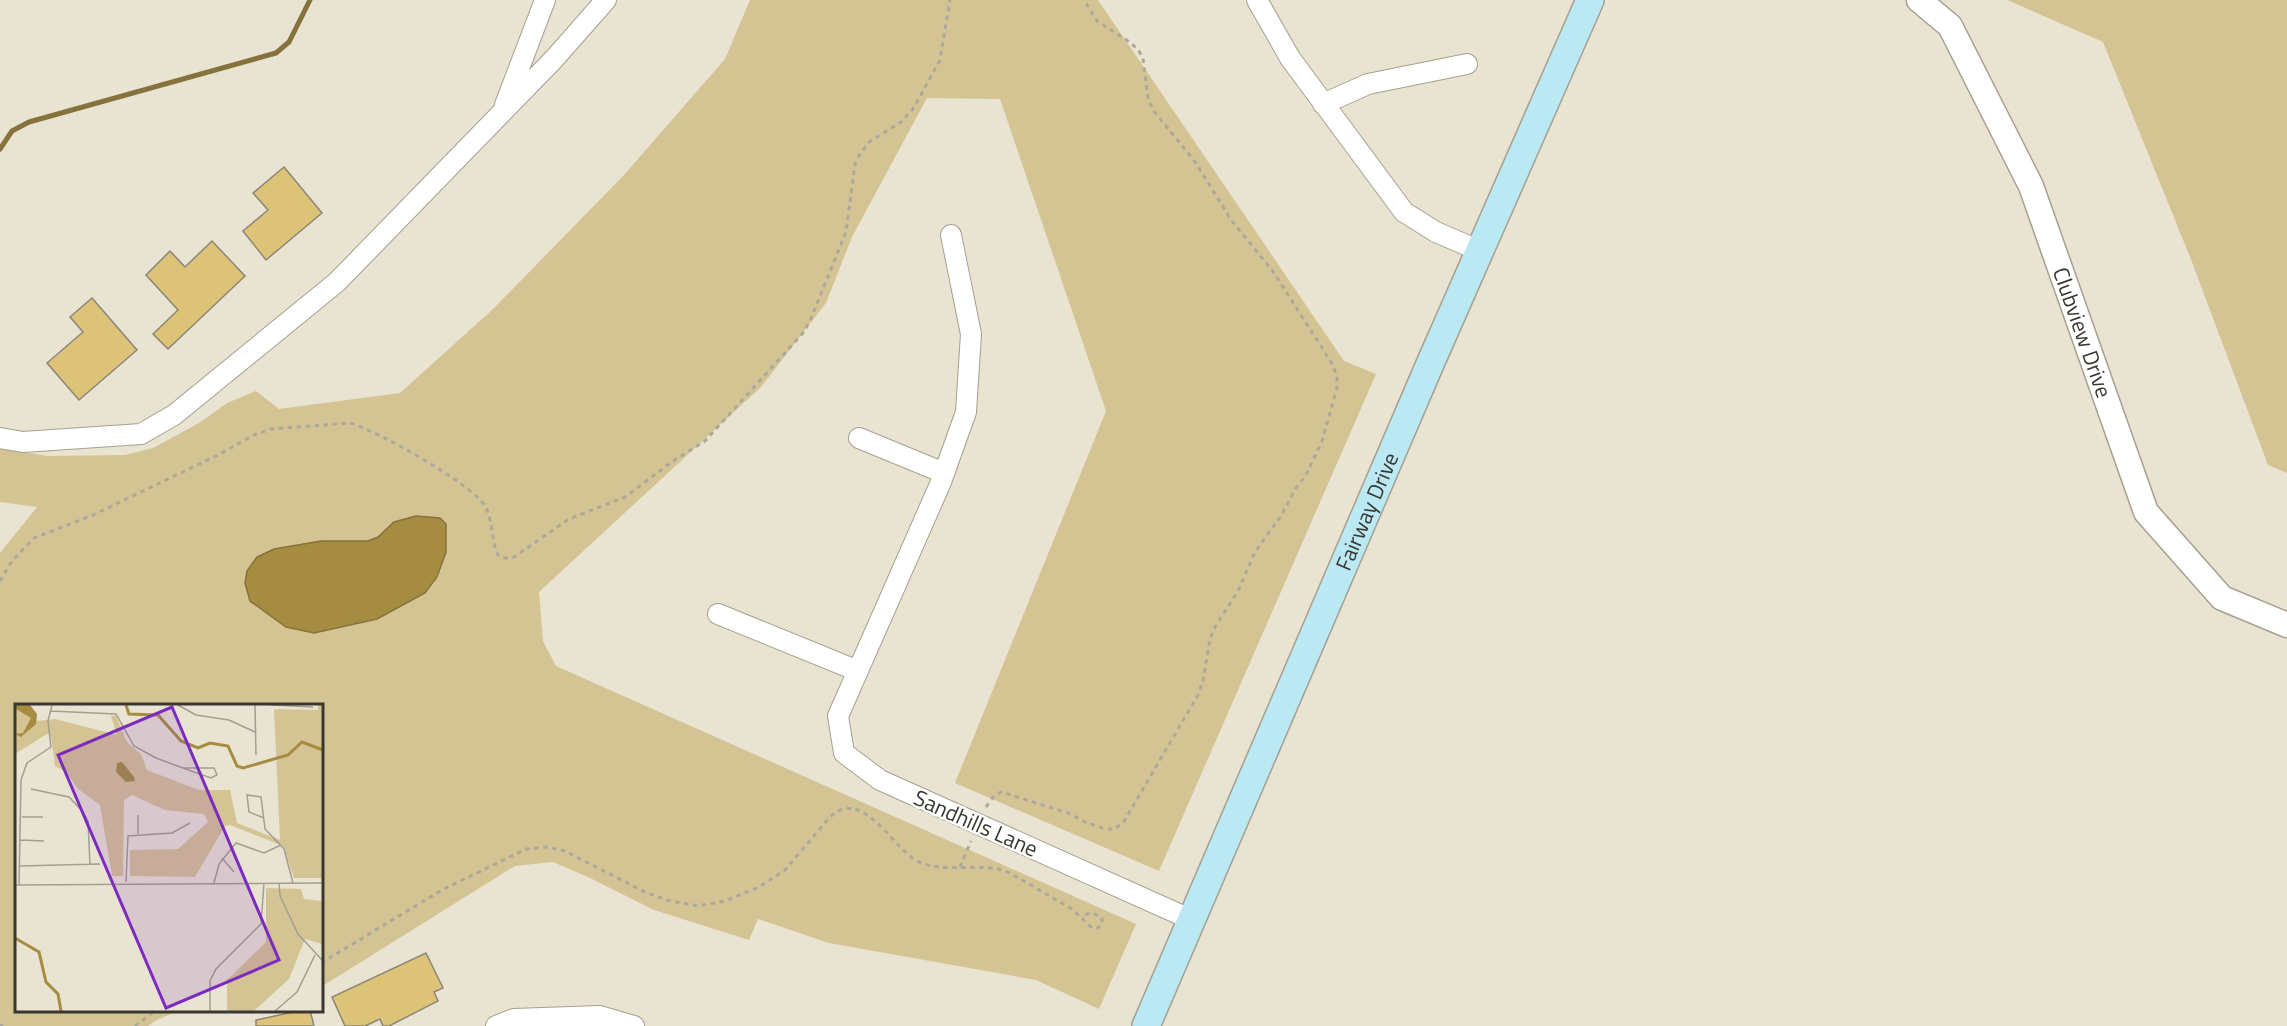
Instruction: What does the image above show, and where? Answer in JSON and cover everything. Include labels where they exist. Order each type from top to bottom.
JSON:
[{"type":"main road","name":"Fairway Drive","points":[[1146,1026],[1590,0]]},
{"type":"street","points":[[502,113],[545,0]]},
{"type":"street","points":[[0,438],[23,442],[141,434],[174,415],[337,282],[554,59],[606,0]]},
{"type":"street","points":[[1257,0],[1290,58],[1404,213],[1436,232],[1480,251]]},
{"type":"street","name":"Clubview Drive","points":[[1918,0],[1950,26],[2031,186],[2146,512],[2222,598],[2287,625]]},
{"type":"street","points":[[1323,104],[1368,84],[1467,64]]},
{"type":"street","name":"Sandhills Lane","points":[[951,236],[971,334],[966,411],[944,473],[838,716],[844,753],[880,780],[1192,920]]},
{"type":"street","points":[[859,438],[944,473]]},
{"type":"street","points":[[718,614],[858,671]]},
{"type":"street","points":[[496,1026],[515,1022],[600,1016],[634,1026]]},
{"type":"path","points":[[0,581],[12,561],[34,538],[93,515],[218,455],[254,435],[271,429],[350,423],[363,426],[420,457],[476,496],[485,506],[490,519],[493,544],[498,555],[505,558],[514,557],[569,519],[625,497],[715,432],[803,333],[846,232],[855,164],[869,142],[901,122],[913,109],[940,60],[950,0]]},
{"type":"path","points":[[960,867],[989,801],[1000,792],[1068,813],[1084,822],[1105,829],[1114,829],[1123,823],[1198,694],[1203,681],[1210,639],[1215,627],[1238,591],[1256,552],[1314,461],[1337,388],[1337,377],[1333,365],[1272,270],[1231,220],[1196,163],[1153,110],[1148,98],[1143,59],[1139,51],[1131,43],[1097,21],[1084,0]]},
{"type":"path","points":[[322,962],[442,890],[526,849],[547,847],[565,851],[643,891],[666,900],[698,906],[725,901],[759,887],[785,870],[835,812],[853,809],[869,816],[903,851],[923,864],[992,868],[1010,873],[1082,916],[1092,928],[1098,928],[1102,923],[1102,918],[1096,914],[1090,913],[1082,916]]},
{"type":"path","points":[[135,1026],[155,1011]]},
{"type":"shaded area","points":[[750,0],[1098,0],[1344,361],[1376,374],[1159,871],[955,783],[1106,411],[1000,99],[927,98],[852,237],[826,303],[761,387],[539,592],[543,641],[556,666],[1136,924],[1099,1009],[1036,980],[829,943],[758,919],[749,940],[654,910],[553,862],[515,866],[322,986],[322,704],[15,704],[15,1011],[178,1011],[148,1026],[0,1026],[0,553],[37,507],[0,502],[0,448],[47,456],[125,455],[153,448],[199,423],[227,403],[256,391],[279,409],[400,393],[492,310],[624,175],[725,59]]},
{"type":"shaded area","points":[[2007,0],[2287,0],[2287,473],[2268,465],[2192,262],[2103,42]]},
{"type":"shaded area","points":[[416,516],[440,518],[446,524],[446,552],[437,577],[425,593],[377,619],[314,633],[286,627],[250,601],[245,583],[247,571],[257,557],[274,549],[321,541],[368,541],[378,537],[394,522]]},
{"type":"building","points":[[284,167],[322,213],[266,260],[243,231],[268,210],[253,193]]},
{"type":"building","points":[[212,241],[245,276],[168,349],[153,334],[178,310],[146,275],[170,251],[185,267]]},
{"type":"building","points":[[92,298],[137,350],[79,400],[47,363],[83,332],[70,317]]},
{"type":"building","points":[[426,953],[443,988],[434,992],[438,1001],[389,1026],[383,1026],[380,1019],[365,1026],[345,1026],[332,997]]},
{"type":"building","points":[[298,1011],[310,1011],[314,1026],[256,1026],[256,1020]]},
{"type":"waterway","points":[[0,149],[12,131],[29,122],[276,53],[289,42],[310,0]]}]
